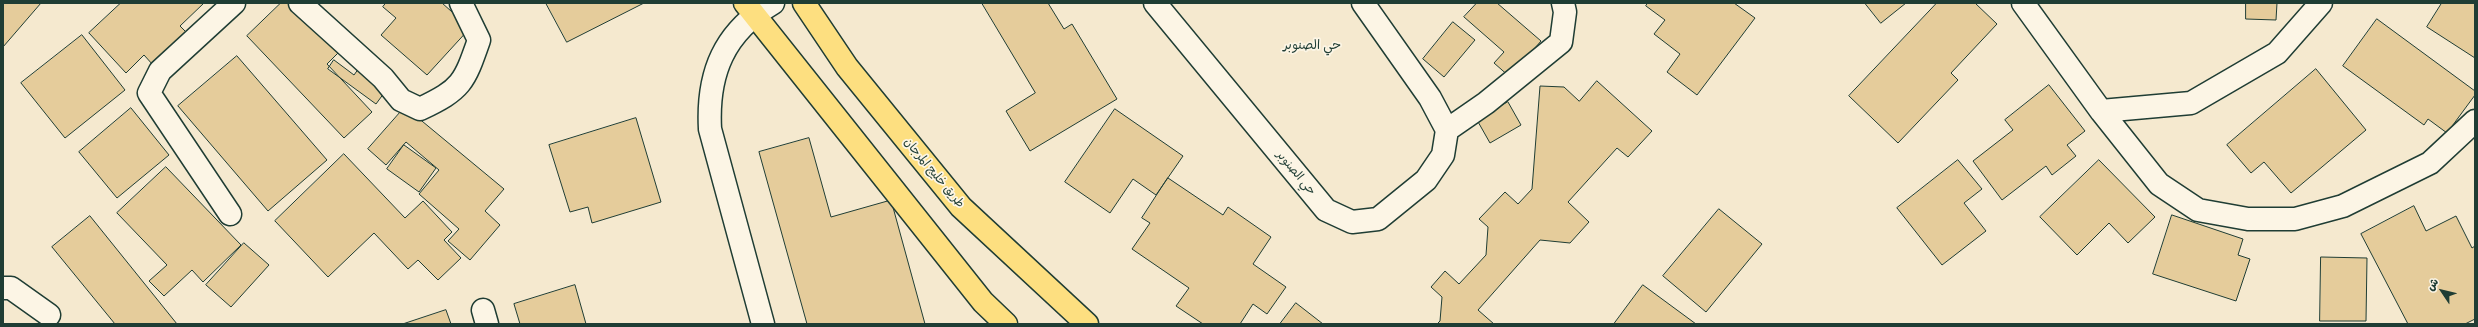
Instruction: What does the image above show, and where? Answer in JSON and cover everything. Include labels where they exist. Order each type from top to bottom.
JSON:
[{"type":"main road","name":"طريق خليج المرجان","points":[[804,3],[847,67],[961,207],[1087,324]]},
{"type":"main road","points":[[749,9],[982,302],[1006,324]]},
{"type":"street","points":[[230,214],[150,93],[160,71],[234,3]]},
{"type":"street","points":[[300,3],[383,78],[401,100],[420,109],[446,96],[466,76],[479,40],[461,3]]},
{"type":"street","points":[[763,324],[710,129],[709,105],[712,81],[721,58],[749,9],[773,3]]},
{"type":"street","name":"حي الصنوبر","points":[[1155,3],[1326,210],[1352,222],[1378,219],[1426,180],[1443,155],[1447,130]]},
{"type":"street","points":[[1363,3],[1430,98],[1447,130],[1486,103],[1561,42],[1565,12],[1563,3]]},
{"type":"street","points":[[2022,3],[2101,111],[2160,184],[2198,210],[2248,219],[2295,219],[2343,206],[2430,163],[2475,121]]},
{"type":"street","points":[[2101,111],[2191,103],[2276,53],[2322,3]]},
{"type":"street","points":[[3,288],[11,288],[50,315]]},
{"type":"building","points":[[3,3],[41,3],[3,47]]},
{"type":"building","points":[[121,3],[204,3],[180,26],[187,33],[153,65],[144,55],[126,73],[89,33]]},
{"type":"building","points":[[281,3],[292,3],[339,52],[327,64],[372,112],[344,138],[247,36]]},
{"type":"building","points":[[386,3],[442,3],[470,28],[427,75],[381,35],[396,18],[383,7]]},
{"type":"building","points":[[546,3],[644,3],[567,42]]},
{"type":"building","points":[[982,3],[1048,3],[1064,29],[1072,24],[1117,99],[1030,151],[1006,111],[1035,93]]},
{"type":"building","points":[[1477,3],[1497,3],[1541,41],[1510,77],[1494,63],[1504,52],[1464,17]]},
{"type":"building","points":[[1648,3],[1734,3],[1755,18],[1697,95],[1667,72],[1680,54],[1654,34],[1665,20],[1646,6]]},
{"type":"building","points":[[1865,3],[1906,3],[1881,23]]},
{"type":"building","points":[[1937,3],[1975,3],[1997,24],[1951,73],[1958,80],[1898,143],[1849,96]]},
{"type":"building","points":[[2246,3],[2277,3],[2276,20],[2246,19]]},
{"type":"building","points":[[2442,3],[2475,3],[2475,58],[2427,27]]},
{"type":"building","points":[[2377,19],[2475,91],[2475,95],[2447,133],[2428,119],[2424,125],[2343,66]]},
{"type":"building","points":[[1453,22],[1475,40],[1444,77],[1423,59]]},
{"type":"building","points":[[82,35],[125,90],[65,138],[21,83]]},
{"type":"building","points":[[237,56],[327,160],[268,211],[178,106]]},
{"type":"building","points":[[334,60],[354,75],[359,68],[387,89],[376,104],[328,69]]},
{"type":"building","points":[[2316,69],[2366,130],[2291,193],[2264,162],[2251,173],[2227,145]]},
{"type":"building","points":[[1597,81],[1652,131],[1628,157],[1617,148],[1568,202],[1589,222],[1570,243],[1540,240],[1478,310],[1494,324],[1437,324],[1440,321],[1442,297],[1431,287],[1445,271],[1459,284],[1486,255],[1488,227],[1479,219],[1505,192],[1518,204],[1532,189],[1540,86],[1564,87],[1579,101]]},
{"type":"building","points":[[2049,85],[2085,131],[2067,145],[2076,156],[2052,175],[2046,166],[2002,200],[1973,161],[2013,130],[2005,120]]},
{"type":"building","points":[[1508,102],[1521,125],[1490,143],[1477,120]]},
{"type":"building","points":[[405,107],[504,189],[485,211],[500,225],[470,260],[448,241],[459,229],[419,194],[439,170],[406,142],[386,165],[368,149]]},
{"type":"building","points":[[131,108],[169,155],[117,198],[79,152]]},
{"type":"building","points":[[1115,109],[1183,156],[1156,195],[1133,179],[1110,213],[1065,182]]},
{"type":"building","points":[[636,118],[661,202],[592,223],[588,207],[570,212],[549,145]]},
{"type":"building","points":[[809,138],[831,217],[891,200],[925,324],[807,324],[759,152]]},
{"type":"building","points":[[404,145],[436,168],[419,192],[387,169]]},
{"type":"building","points":[[344,154],[405,218],[423,201],[452,232],[444,240],[461,258],[438,280],[418,260],[408,269],[374,233],[328,277],[275,221]]},
{"type":"building","points":[[1958,160],[1982,189],[1964,203],[1986,231],[1942,265],[1897,208]]},
{"type":"building","points":[[2099,160],[2155,217],[2128,243],[2109,223],[2077,255],[2040,217]]},
{"type":"building","points":[[166,167],[241,245],[203,282],[192,270],[164,296],[149,281],[167,265],[117,213]]},
{"type":"building","points":[[1168,178],[1223,215],[1228,207],[1271,237],[1253,264],[1286,287],[1267,314],[1253,304],[1240,324],[1203,324],[1176,306],[1189,288],[1132,249],[1150,223],[1142,218]]},
{"type":"building","points":[[2414,206],[2426,231],[2456,216],[2472,248],[2475,246],[2475,319],[2465,324],[2408,324],[2361,234]]},
{"type":"building","points":[[1719,209],[1762,244],[1706,312],[1663,276]]},
{"type":"building","points":[[2172,215],[2243,239],[2238,255],[2250,259],[2236,301],[2153,274]]},
{"type":"building","points":[[90,216],[177,324],[115,324],[52,247]]},
{"type":"building","points":[[244,243],[269,265],[231,307],[206,285]]},
{"type":"building","points":[[2321,257],[2367,258],[2366,321],[2320,321]]},
{"type":"building","points":[[575,285],[586,324],[520,324],[514,304]]},
{"type":"building","points":[[1643,285],[1696,324],[1614,324]]},
{"type":"building","points":[[1296,303],[1323,324],[1280,324]]},
{"type":"building","points":[[446,310],[451,324],[403,324]]},
{"type":"district","name":"حي الصنوبر","points":[[1312,46]]}]
